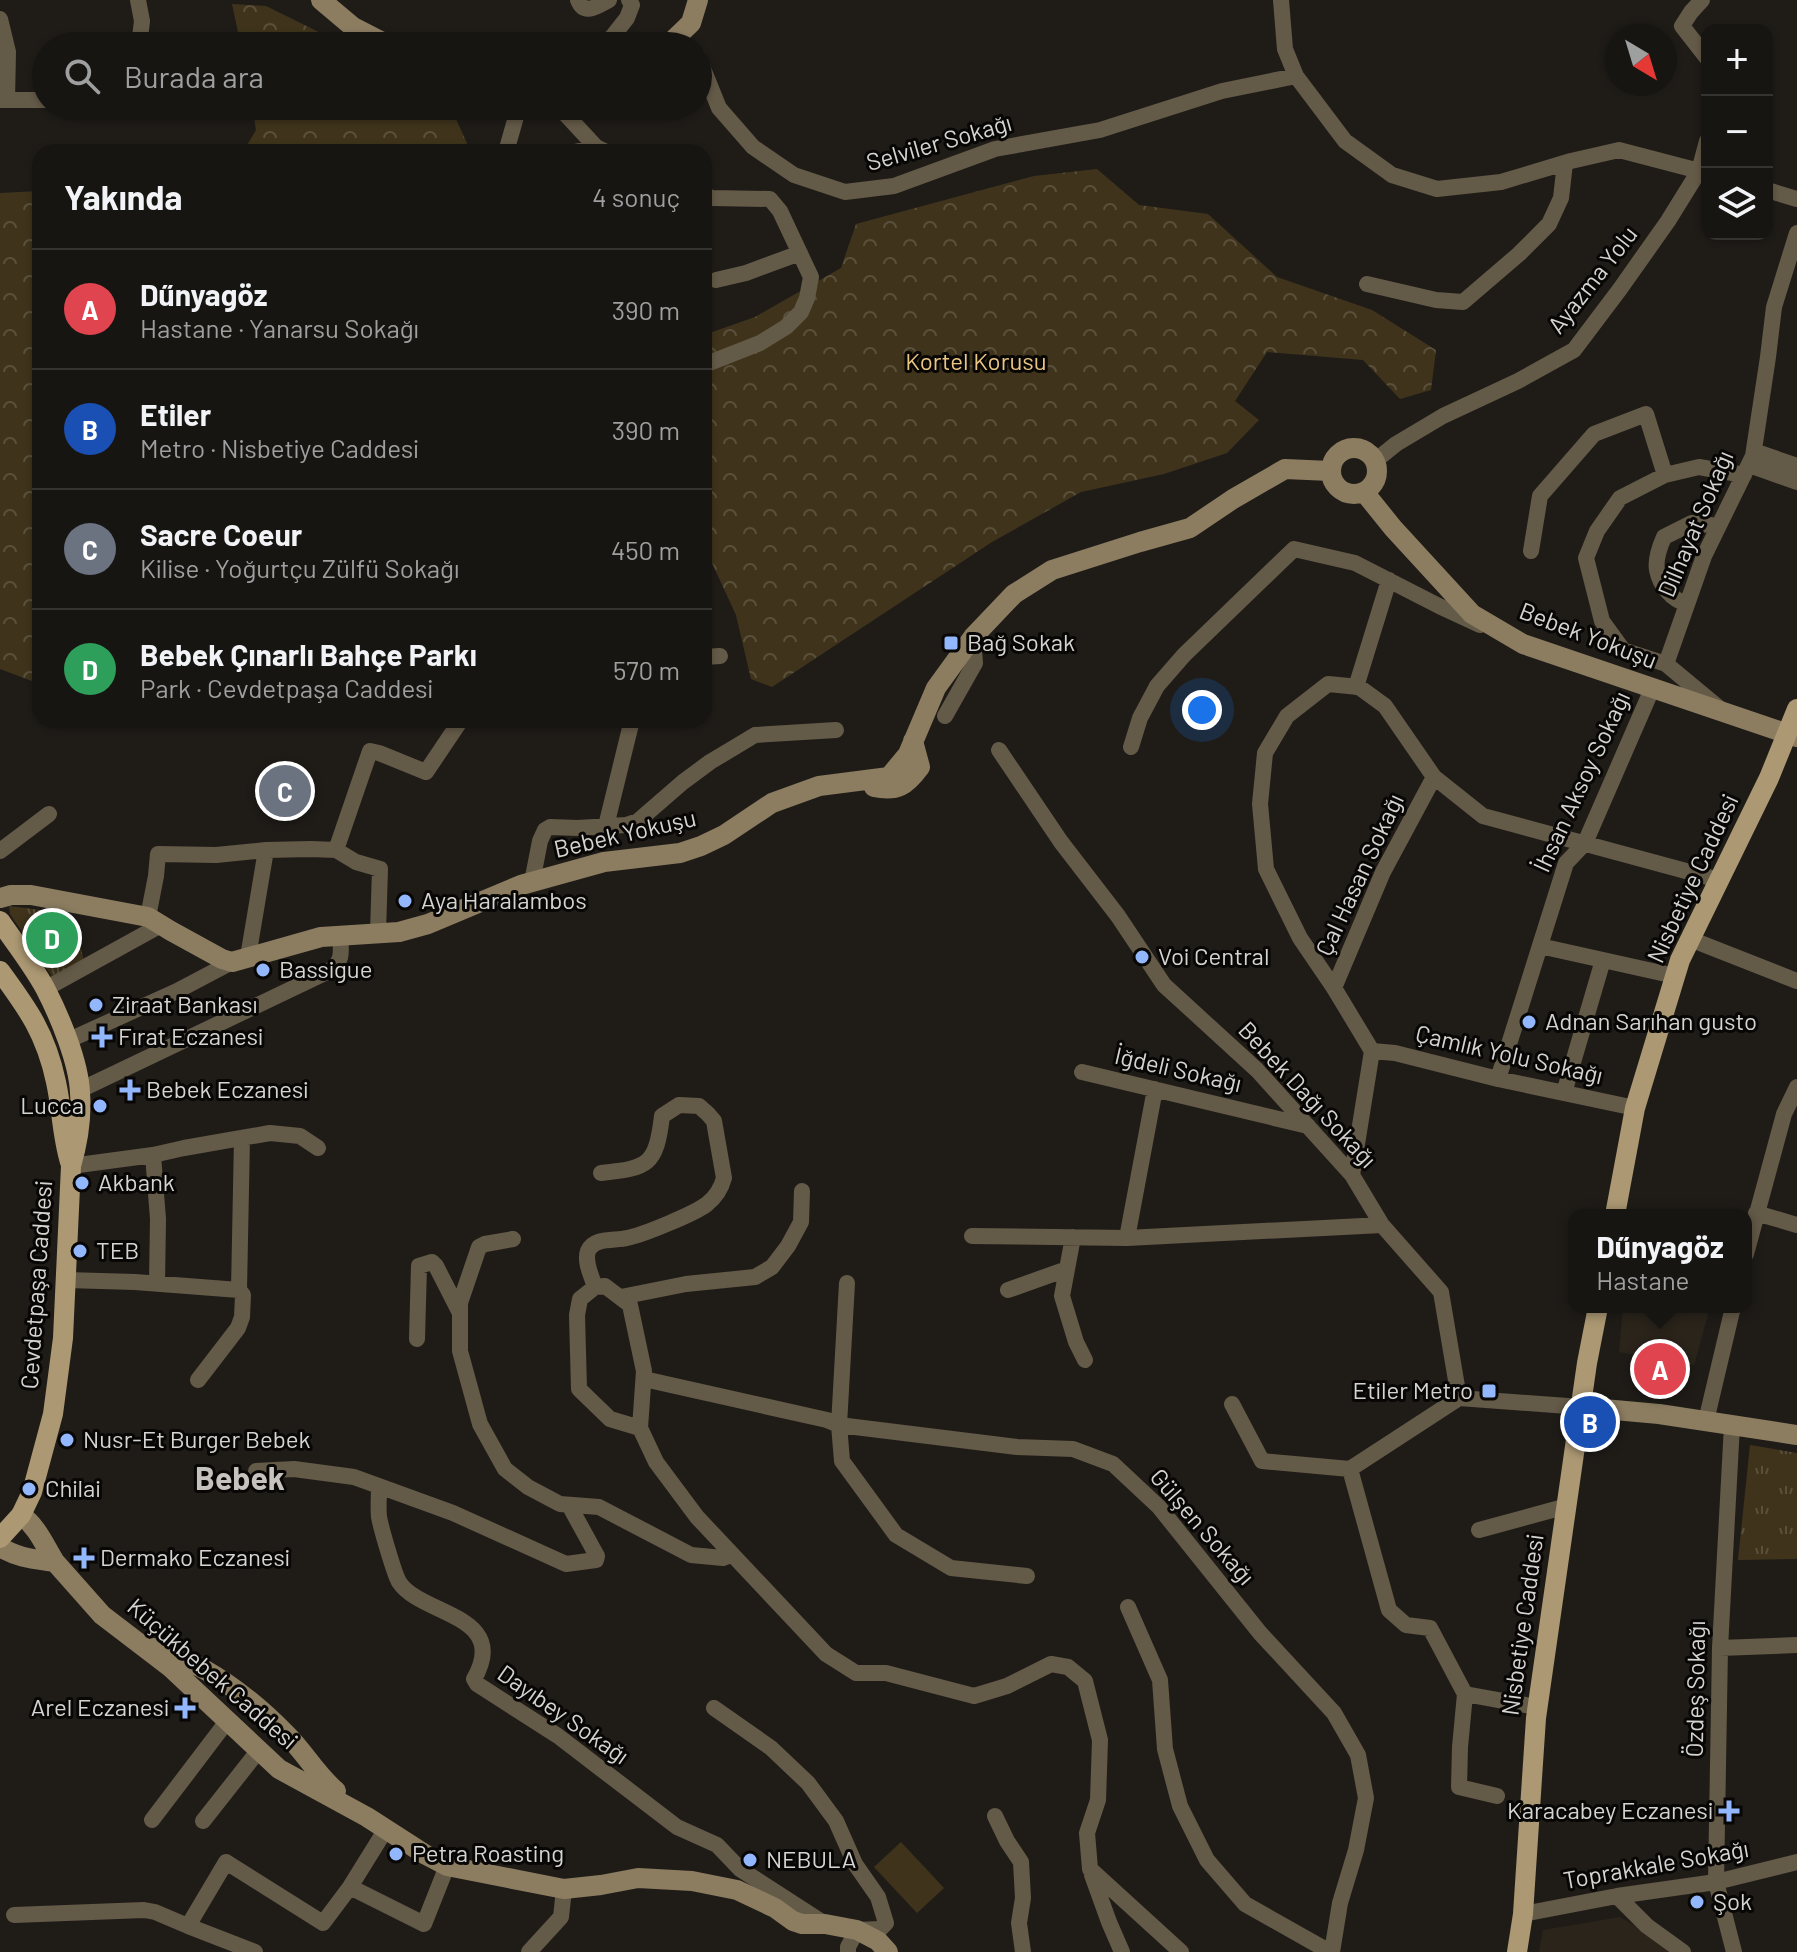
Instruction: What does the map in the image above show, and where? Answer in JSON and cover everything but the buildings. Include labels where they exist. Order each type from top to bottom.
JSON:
[{"type":"main road","name":"Nisbetiye Caddesi","points":[[1616,1209],[1635,1108],[1680,960],[1792,735],[1797,709]]},
{"type":"main road","name":"Cevdetpaşa Caddesi","points":[[0,921],[42,984],[67,1041],[80,1090],[77,1145],[71,1166],[60,1370],[53,1414],[32,1492],[21,1515],[0,1538]]},
{"type":"main road","name":"Cevdetpaşa Caddesi","points":[[0,971],[39,1029],[46,1047],[56,1080],[71,1166]]},
{"type":"main road","points":[[17,994],[26,995],[42,984]]},
{"type":"main road","points":[[46,1047],[67,1041]]},
{"type":"main road","name":"Nisbetiye Caddesi","points":[[1517,1952],[1523,1914],[1537,1707],[1597,1313]]},
{"type":"street","points":[[138,0],[141,32]]},
{"type":"street","points":[[321,0],[363,32]]},
{"type":"street","points":[[578,0],[580,5],[591,9],[609,0]]},
{"type":"street","points":[[616,32],[627,18],[632,5],[629,0]]},
{"type":"street","points":[[693,32],[691,23],[698,0]]},
{"type":"street","points":[[1281,0],[1285,49],[1296,76],[1345,141],[1392,175],[1437,189],[1501,182],[1619,150],[1701,171]]},
{"type":"street","points":[[1701,50],[1682,26],[1702,0]]},
{"type":"street","points":[[0,19],[8,52],[4,100],[32,100]]},
{"type":"street","points":[[682,32],[691,23]]},
{"type":"street","name":"Selviler Sokağı","points":[[712,91],[719,108],[753,147],[794,175],[845,192],[894,186],[995,149],[1100,130],[1222,91],[1296,76]]},
{"type":"street","points":[[508,144],[515,120]]},
{"type":"street","points":[[572,120],[595,144]]},
{"type":"street","points":[[1367,284],[1436,300],[1463,302],[1549,224],[1561,198],[1565,163]]},
{"type":"street","name":"Ayazma Yolu","points":[[1375,461],[1396,444],[1443,416],[1518,381],[1574,350],[1701,175]]},
{"type":"street","points":[[1773,192],[1797,199]]},
{"type":"street","points":[[712,198],[770,199],[780,211],[811,277],[801,312],[786,327],[760,343],[712,362]]},
{"type":"street","name":"Dilhayat Sokağı","points":[[1666,664],[1704,556],[1750,462],[1774,307],[1797,233]]},
{"type":"street","points":[[716,280],[746,273],[800,253]]},
{"type":"street","points":[[1531,551],[1540,496],[1594,434],[1646,414],[1665,475]]},
{"type":"street","points":[[1360,448],[1375,461],[1376,478],[1371,488],[1351,495],[1336,487],[1330,471],[1341,451],[1360,448]]},
{"type":"street","points":[[1726,713],[1666,664],[1623,650],[1602,621],[1586,558],[1597,531],[1620,498],[1665,475],[1699,467],[1750,462],[1797,466]]},
{"type":"street","points":[[1750,462],[1797,482]]},
{"type":"street","points":[[945,716],[975,663],[973,637],[1014,594],[1052,570],[1190,528],[1285,469],[1330,471]]},
{"type":"street","name":"Bebek Yokuşu","points":[[1364,492],[1472,614],[1523,644],[1792,735]]},
{"type":"street","points":[[1687,604],[1676,601],[1665,589],[1656,569],[1659,549],[1664,537],[1692,523],[1718,526]]},
{"type":"street","points":[[1131,747],[1140,718],[1157,686],[1184,655],[1294,549],[1355,563],[1523,644]]},
{"type":"street","points":[[1356,687],[1389,580]]},
{"type":"street","name":"Bebek Yokuşu","points":[[240,960],[321,937],[399,932],[428,924],[532,882],[604,862],[691,850],[724,835],[772,803],[819,786],[850,782],[887,790],[904,785],[920,767],[913,741],[936,688],[973,637]]},
{"type":"street","points":[[1334,988],[1300,938],[1266,869],[1260,804],[1265,753],[1287,716],[1328,684],[1356,687],[1385,706],[1434,777],[1483,816],[1719,880]]},
{"type":"street","name":"İhsan Aksoy Sokağı","points":[[1498,1079],[1566,863],[1585,843],[1652,689]]},
{"type":"street","points":[[336,850],[370,751],[426,772],[456,728]]},
{"type":"street","points":[[606,826],[630,728]]},
{"type":"street","points":[[532,882],[540,841],[550,827],[626,825],[638,821],[701,768],[755,735],[836,730]]},
{"type":"street","name":"Bebek Dağı Sokağı","points":[[999,750],[1164,985],[1257,1070],[1308,1126],[1352,1175],[1382,1225],[1441,1292],[1459,1398]]},
{"type":"street","name":"Çal Hasan Sokağı","points":[[1372,1051],[1334,988],[1383,872],[1434,777]]},
{"type":"street","points":[[0,851],[49,814]]},
{"type":"street","points":[[240,960],[266,850]]},
{"type":"street","points":[[155,921],[158,854],[336,850],[356,862],[380,869],[378,933]]},
{"type":"street","points":[[0,898],[31,895],[155,921],[222,959],[240,960]]},
{"type":"street","points":[[42,984],[155,921]]},
{"type":"street","points":[[80,1090],[329,971],[338,964],[340,935]]},
{"type":"street","points":[[1690,939],[1797,981]]},
{"type":"street","points":[[1540,946],[1675,976]]},
{"type":"street","points":[[67,1041],[240,960]]},
{"type":"street","points":[[1564,1093],[1603,960]]},
{"type":"street","points":[[1352,1175],[1372,1051]]},
{"type":"street","name":"Çamlık Yolu Sokağı","points":[[1372,1051],[1395,1053],[1635,1108]]},
{"type":"street","name":"İğdeli Sokağı","points":[[1082,1072],[1308,1126]]},
{"type":"street","points":[[1752,1229],[1784,1114],[1797,1087]]},
{"type":"street","points":[[1127,1238],[1155,1089]]},
{"type":"street","points":[[595,1287],[587,1260],[591,1246],[629,1238],[685,1215],[706,1205],[722,1187],[724,1178],[714,1121],[699,1106],[679,1105],[662,1116],[660,1136],[647,1163],[631,1170],[601,1173]]},
{"type":"street","points":[[71,1166],[153,1155],[270,1133],[300,1136],[318,1148]]},
{"type":"street","points":[[198,1380],[238,1328],[242,1317],[243,1295],[239,1290],[242,1138]]},
{"type":"street","points":[[153,1155],[158,1219],[157,1284]]},
{"type":"street","points":[[621,1297],[686,1284],[755,1277],[772,1267],[788,1246],[801,1222],[802,1191]]},
{"type":"street","points":[[1756,1213],[1797,1225]]},
{"type":"street","points":[[972,1236],[1127,1238],[1382,1225]]},
{"type":"street","points":[[1073,1237],[1062,1296],[1085,1360]]},
{"type":"street","points":[[513,1239],[479,1247],[460,1303],[460,1351],[480,1424],[505,1469],[528,1487],[560,1504],[599,1507],[691,1555],[723,1558],[731,1555]]},
{"type":"street","points":[[417,1339],[419,1266],[432,1262],[436,1266],[461,1315]]},
{"type":"street","points":[[1008,1290],[1067,1269]]},
{"type":"street","points":[[66,1280],[239,1290]]},
{"type":"street","points":[[847,1283],[839,1425],[842,1461],[896,1535],[951,1568],[1027,1576]]},
{"type":"street","points":[[640,1428],[610,1419],[579,1389],[577,1315],[580,1299],[595,1287],[605,1286],[630,1305],[644,1371],[640,1428],[656,1462],[697,1517],[826,1654],[856,1673],[886,1673],[974,1696],[1007,1686],[1051,1664],[1068,1667],[1085,1681],[1100,1740],[1098,1800],[1087,1833],[1090,1869],[1122,1952]]},
{"type":"street","points":[[1706,1421],[1732,1313]]},
{"type":"street","name":"Gülşen Sokağı","points":[[644,1379],[839,1425],[1017,1447],[1073,1449],[1113,1464],[1159,1507],[1260,1633],[1334,1713],[1358,1755],[1366,1798],[1331,1952]]},
{"type":"street","points":[[1232,1404],[1262,1461],[1350,1469],[1459,1398],[1659,1414],[1797,1435]]},
{"type":"street","name":"Özdeş Sokağı","points":[[1732,1425],[1720,1648],[1716,1882],[1734,1952]]},
{"type":"street","points":[[256,1471],[294,1469],[354,1477],[453,1513],[566,1564],[596,1560],[597,1556],[569,1505]]},
{"type":"street","points":[[1350,1469],[1389,1610],[1406,1625],[1430,1628],[1465,1694],[1459,1787],[1497,1796]]},
{"type":"street","name":"Dayıbey Sokağı","points":[[379,1486],[379,1515],[398,1581],[410,1593],[452,1614],[476,1634],[484,1652],[474,1679],[477,1684],[558,1736],[677,1827],[717,1845],[740,1869],[825,1924]]},
{"type":"street","points":[[1479,1530],[1567,1506]]},
{"type":"street","name":"Küçükbebek Caddesi","points":[[21,1515],[29,1520],[55,1562],[102,1615],[170,1667],[279,1769],[367,1817],[447,1866],[564,1889],[638,1878],[692,1881],[737,1890],[802,1924],[825,1924],[857,1930],[878,1941],[888,1952]]},
{"type":"street","points":[[0,1547],[25,1558],[55,1562]]},
{"type":"street","points":[[1128,1607],[1160,1680],[1165,1749],[1180,1806],[1207,1860],[1245,1904],[1331,1952]]},
{"type":"street","points":[[141,1644],[186,1659],[237,1692],[288,1736],[324,1780],[367,1817]]},
{"type":"street","points":[[1720,1648],[1797,1645]]},
{"type":"street","points":[[1465,1694],[1537,1707]]},
{"type":"street","points":[[714,1708],[771,1748],[808,1783],[836,1821],[855,1864],[878,1897],[886,1923],[880,1929],[857,1930],[848,1952]]},
{"type":"street","points":[[152,1820],[228,1720]]},
{"type":"street","points":[[203,1821],[259,1750]]},
{"type":"street","points":[[995,1816],[1021,1862],[1023,1898],[1019,1923],[1023,1952]]},
{"type":"street","points":[[188,1926],[226,1862],[323,1923],[386,1829]]},
{"type":"street","name":"Toprakkale Sokağı","points":[[1523,1914],[1716,1882],[1797,1862]]},
{"type":"street","points":[[350,1887],[424,1924],[447,1866]]},
{"type":"street","points":[[1090,1869],[1181,1952]]},
{"type":"street","points":[[529,1952],[561,1917],[564,1889]]},
{"type":"street","points":[[1617,1896],[1647,1926],[1683,1952]]},
{"type":"street","points":[[14,1915],[144,1910],[255,1952]]},
{"type":"shaded area","points":[[1622,1313],[1708,1313],[1694,1365],[1619,1352]]},
{"type":"shaded area","points":[[1620,1917],[1680,1952],[1539,1952],[1543,1930]]},
{"type":"green space","points":[[232,4],[266,6],[319,32],[238,32]]},
{"type":"green space","points":[[254,120],[456,120],[467,144],[248,144],[256,130]]},
{"type":"green space","name":"Kortel Korusu","points":[[1097,169],[1139,205],[1208,214],[1277,277],[1372,310],[1436,350],[1431,390],[1400,399],[1363,360],[1267,352],[1235,401],[1259,420],[1227,453],[1164,474],[1081,492],[992,542],[772,687],[751,679],[736,615],[712,563],[712,332],[755,317],[841,268],[856,224],[1034,176]]},
{"type":"green space","points":[[32,191],[32,681],[0,669],[0,193]]},
{"type":"green space","points":[[9,906],[72,914],[84,961],[53,978],[10,914]]},
{"type":"green space","points":[[1750,1445],[1797,1453],[1797,1559],[1738,1560]]},
{"type":"green space","points":[[901,1842],[944,1888],[917,1913],[874,1867]]},
{"type":"place","name":"Bağ Sokak","points":[[951,643]]},
{"type":"place","name":"Sacre Coeur","points":[[285,791]]},
{"type":"place","name":"Aya Haralambos","points":[[405,901]]},
{"type":"place","name":"Bebek Çınarlı Bahçe Parkı","points":[[52,938]]},
{"type":"place","name":"Voi Central","points":[[1142,957]]},
{"type":"place","name":"Bassigue","points":[[263,970]]},
{"type":"place","name":"Ziraat Bankası","points":[[96,1005]]},
{"type":"place","name":"Adnan Sarıhan gusto","points":[[1529,1022]]},
{"type":"place","name":"Fırat Eczanesi","points":[[102,1037]]},
{"type":"place","name":"Bebek Eczanesi","points":[[130,1090]]},
{"type":"place","name":"Lucca","points":[[100,1106]]},
{"type":"place","name":"Akbank","points":[[82,1183]]},
{"type":"place","name":"TEB","points":[[80,1251]]},
{"type":"place","name":"Dűnyagöz","points":[[1660,1369]]},
{"type":"place","name":"Etiler Metro","points":[[1489,1391]]},
{"type":"place","name":"Etiler","points":[[1590,1422]]},
{"type":"place","name":"Nusr-Et Burger Bebek","points":[[67,1440]]},
{"type":"place","name":"Chilai","points":[[29,1489]]},
{"type":"place","name":"Dermako Eczanesi","points":[[84,1558]]},
{"type":"place","name":"Arel Eczanesi","points":[[185,1708]]},
{"type":"place","name":"Karacabey Eczanesi","points":[[1729,1811]]},
{"type":"place","name":"Petra Roasting","points":[[396,1854]]},
{"type":"place","name":"NEBULA","points":[[750,1860]]},
{"type":"place","name":"Şok","points":[[1697,1902]]},
{"type":"district","name":"Bebek","points":[[240,1479]]}]
